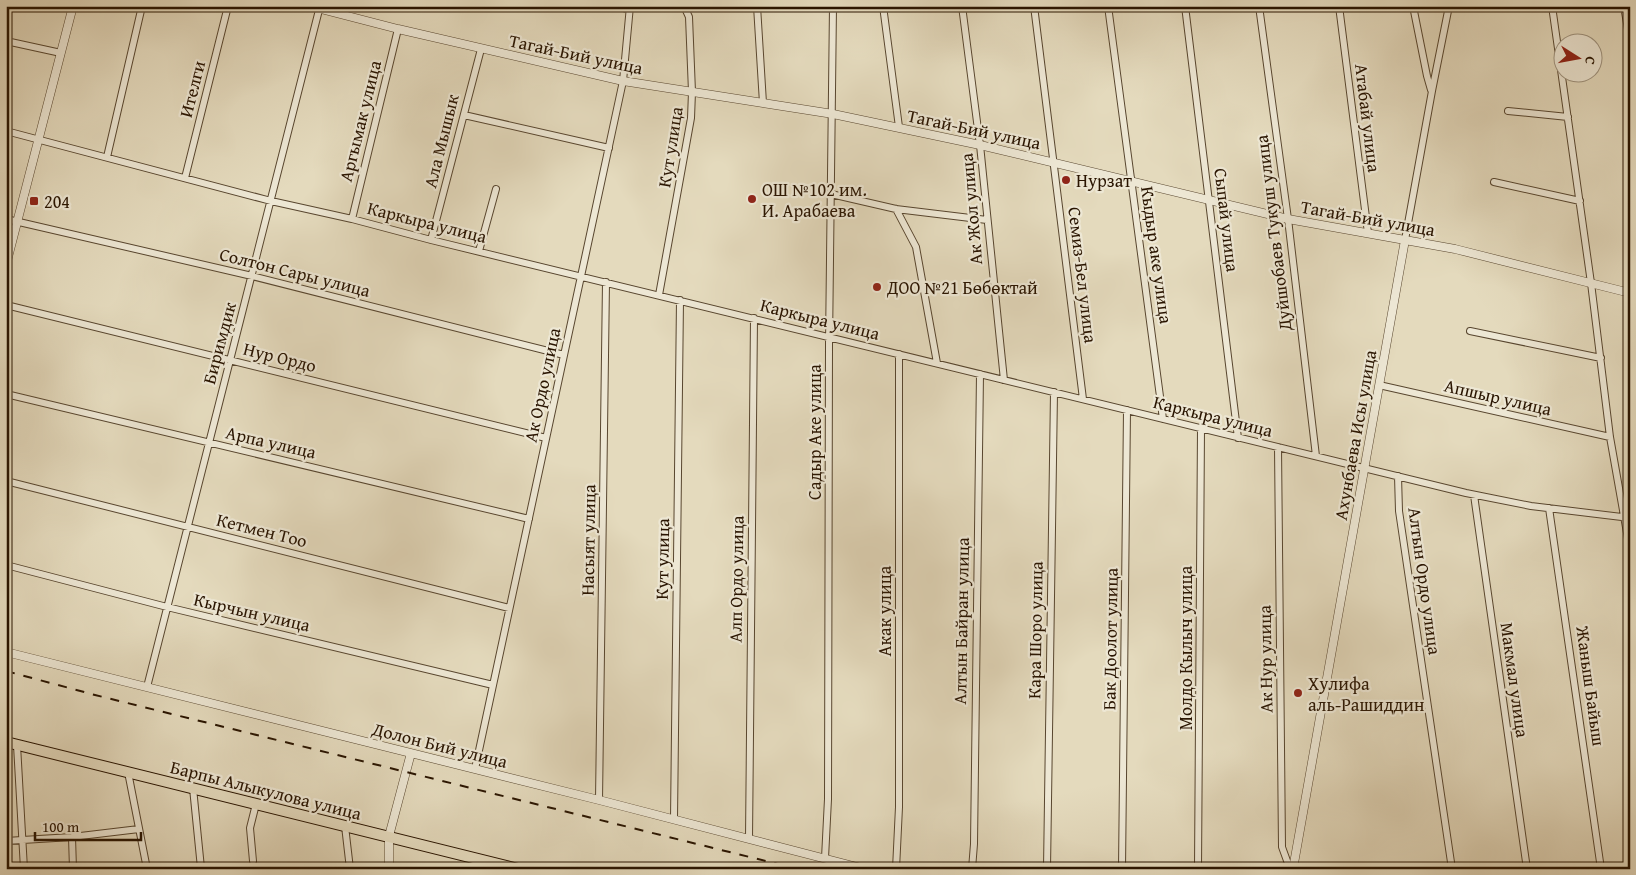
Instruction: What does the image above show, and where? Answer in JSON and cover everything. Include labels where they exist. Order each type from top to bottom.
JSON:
[{"type":"main road","name":"Барпы Алыкулова улица","points":[[6,742],[518,869]]},
{"type":"street","points":[[6,265],[73,6]]},
{"type":"street","points":[[107,158],[142,6]]},
{"type":"street","name":"Ителги","points":[[185,178],[228,6]]},
{"type":"street","name":"Тагай-Бий улица","points":[[309,6],[398,30],[624,81],[833,114],[980,145],[1288,219],[1455,249],[1630,293]]},
{"type":"street","points":[[615,6],[630,8]]},
{"type":"street","name":"Кут улица","points":[[659,295],[691,118],[692,92],[689,17],[684,6]]},
{"type":"street","points":[[757,6],[763,104]]},
{"type":"street","name":"Садыр Аке улица","points":[[825,858],[828,799],[829,338],[834,6]]},
{"type":"street","points":[[883,6],[899,128]]},
{"type":"street","name":"Ак Жол улица","points":[[962,6],[980,145],[1004,380]]},
{"type":"street","name":"Семиз-Бел улица","points":[[1034,6],[1083,399]]},
{"type":"street","name":"Кыдыр аке улица","points":[[1108,6],[1163,419]]},
{"type":"street","name":"Сыпай улица","points":[[1185,6],[1238,438]]},
{"type":"street","name":"Дуйшобаев Тукуш улица","points":[[1259,6],[1288,219],[1316,456]]},
{"type":"street","name":"Атабай улица","points":[[1339,6],[1368,233]]},
{"type":"street","points":[[1413,6],[1427,76],[1432,91]]},
{"type":"street","name":"Ахунбаева Исы улица","points":[[1291,869],[1449,6]]},
{"type":"street","points":[[1552,6],[1580,201],[1610,438],[1627,518],[1630,550]]},
{"type":"street","points":[[1624,6],[1630,41]]},
{"type":"street","name":"Биримдик","points":[[147,687],[320,8]]},
{"type":"street","name":"Ак Ордо улица","points":[[474,769],[624,81],[630,8]]},
{"type":"street","name":"Аргымак улица","points":[[352,219],[398,30]]},
{"type":"street","points":[[6,41],[60,53]]},
{"type":"street","name":"Ала Мышык","points":[[431,240],[481,49]]},
{"type":"street","points":[[1508,112],[1568,117]]},
{"type":"street","points":[[464,115],[609,148]]},
{"type":"street","name":"Каркыра улица","points":[[6,131],[271,201],[352,219],[829,338],[1474,495],[1549,508],[1627,518]]},
{"type":"street","points":[[1494,182],[1580,201]]},
{"type":"street","points":[[479,251],[496,189]]},
{"type":"street","points":[[831,194],[896,209],[987,220]]},
{"type":"street","points":[[896,209],[916,248],[937,363]]},
{"type":"street","name":"Солтон Сары улица","points":[[6,219],[252,276],[564,355]]},
{"type":"street","name":"Насыят улица","points":[[599,800],[606,282]]},
{"type":"street","name":"Кут улица","points":[[674,819],[680,300]]},
{"type":"street","name":"Нур Ордо","points":[[6,305],[546,438]]},
{"type":"street","name":"Алп Ордо улица","points":[[748,839],[754,318]]},
{"type":"street","points":[[1470,331],[1601,358]]},
{"type":"street","name":"Акак улица","points":[[896,869],[899,807],[899,354]]},
{"type":"street","name":"Алтын Байран улица","points":[[972,869],[980,374]]},
{"type":"street","name":"Апшыр улица","points":[[1379,385],[1610,438]]},
{"type":"street","name":"Кара Шоро улица","points":[[1047,869],[1054,392]]},
{"type":"street","name":"Арпа улица","points":[[6,394],[529,519]]},
{"type":"street","name":"Бак Доолот улица","points":[[1122,869],[1127,410]]},
{"type":"street","name":"Молдо Кылыч улица","points":[[1198,869],[1201,428]]},
{"type":"street","name":"Ак Нур улица","points":[[1278,447],[1282,847],[1291,869]]},
{"type":"street","name":"Алтын Ордо улица","points":[[1398,476],[1399,511],[1452,869]]},
{"type":"street","name":"Кетмен Тоо","points":[[6,482],[509,608]]},
{"type":"street","name":"Макмал улица","points":[[1474,495],[1527,869]]},
{"type":"street","name":"Жаныш Байыш","points":[[1549,508],[1601,869]]},
{"type":"street","name":"Кырчын улица","points":[[6,565],[167,607],[493,685]]},
{"type":"street","name":"Долон Бий улица","points":[[6,652],[599,800],[865,869]]},
{"type":"street","points":[[17,745],[24,869]]},
{"type":"street","points":[[389,869],[389,836],[411,753]]},
{"type":"street","points":[[128,772],[147,869]]},
{"type":"street","points":[[193,788],[201,868]]},
{"type":"street","points":[[253,861],[250,828],[256,804]]},
{"type":"street","points":[[345,826],[350,869]]},
{"type":"street","points":[[6,841],[72,837],[139,829]]},
{"type":"street","points":[[72,837],[73,869]]},
{"type":"railway","points":[[6,671],[95,695],[798,869]]},
{"type":"place","name":"Нурзат","points":[[1066,180]]},
{"type":"place","name":"ОШ №102 им. И. Арабаева","points":[[752,199]]},
{"type":"place","name":"204","points":[[34,201]]},
{"type":"place","name":"ДОО №21 Бөбөктай","points":[[877,287]]},
{"type":"place","name":"Хулифа аль-Рашиддин","points":[[1298,693]]}]
